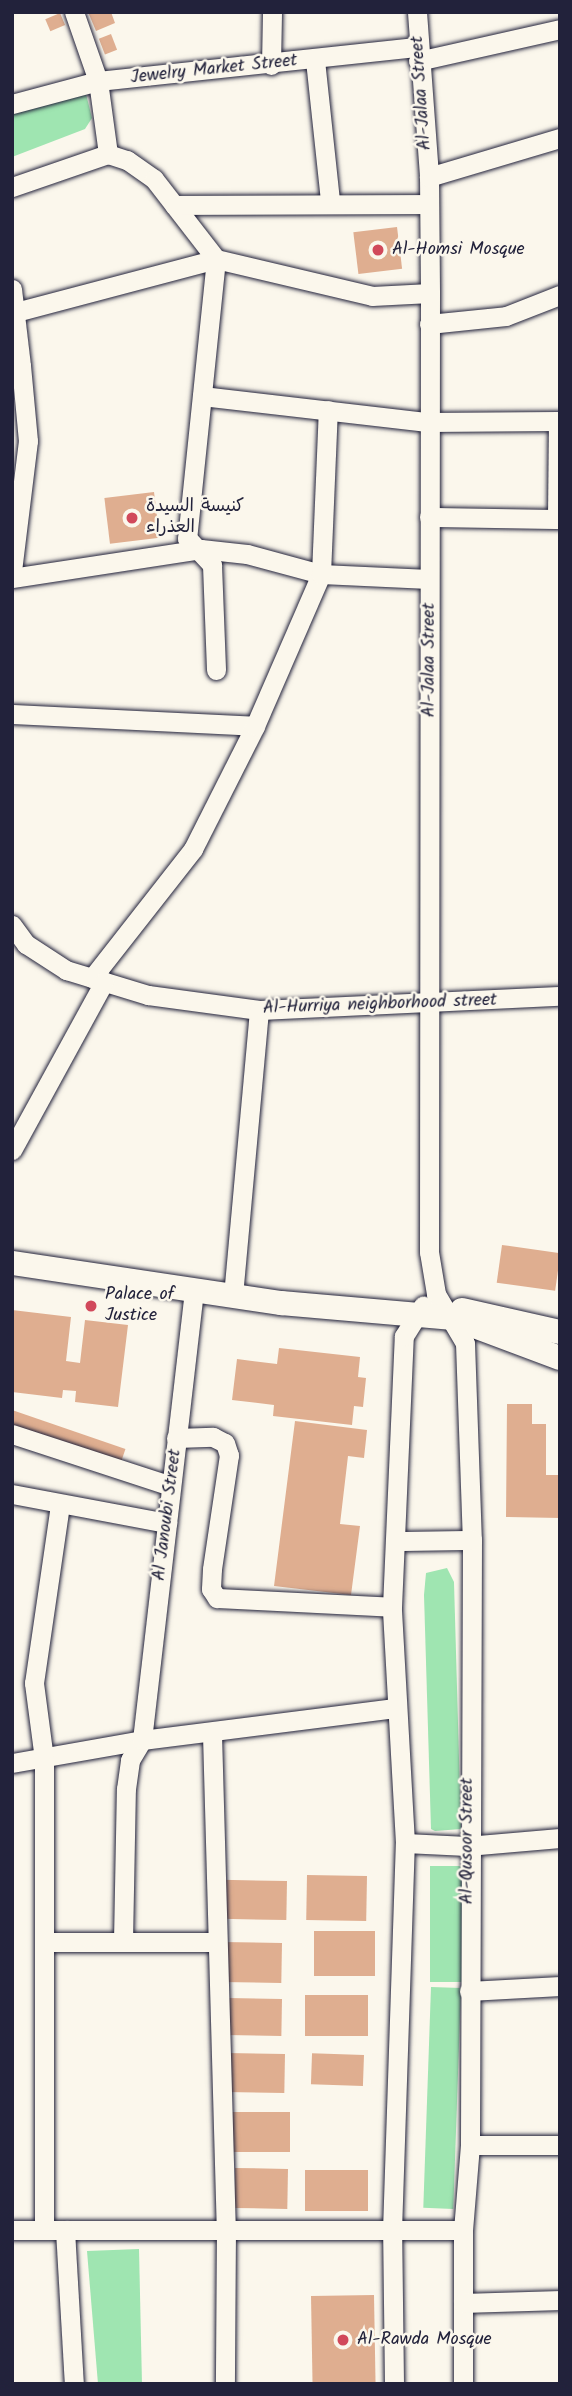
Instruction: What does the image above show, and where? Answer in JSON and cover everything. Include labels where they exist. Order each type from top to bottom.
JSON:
[{"type":"main road","points":[[12,1249],[234,1285],[434,1311],[560,1332]]},
{"type":"main road","points":[[12,1263],[194,1290],[434,1311],[560,1358]]},
{"type":"street","points":[[74,12],[98,81],[108,154]]},
{"type":"street","points":[[271,65],[272,12]]},
{"type":"street","name":"Al-Jalaa Street","points":[[417,12],[429,177],[429,1252],[434,1311]]},
{"type":"street","name":"Jewelry Market Street","points":[[12,104],[98,81],[315,60],[418,54],[555,26]]},
{"type":"street","points":[[315,60],[330,201]]},
{"type":"street","points":[[429,177],[560,138]]},
{"type":"street","points":[[12,187],[108,154],[127,160],[154,179],[216,259],[187,538],[201,549],[212,565],[216,670]]},
{"type":"street","points":[[174,205],[330,201],[429,204]]},
{"type":"street","points":[[14,313],[216,259],[372,296],[430,293]]},
{"type":"street","points":[[12,289],[17,359],[28,441],[12,570]]},
{"type":"street","points":[[429,324],[506,316],[560,295]]},
{"type":"street","points":[[202,396],[429,422],[558,421],[558,519],[429,517]]},
{"type":"street","points":[[12,1150],[98,980],[192,849],[255,726],[321,574],[328,410]]},
{"type":"street","points":[[12,578],[201,549],[247,554],[321,574],[429,579]]},
{"type":"street","points":[[12,715],[255,726]]},
{"type":"street","name":"Al-Hurriya neighborhood street","points":[[12,925],[26,944],[66,970],[148,995],[259,1010],[431,1005],[560,996]]},
{"type":"street","points":[[234,1285],[259,1010]]},
{"type":"street","name":"Al Janoubi Street","points":[[123,1941],[126,1789],[130,1760],[142,1740],[194,1290]]},
{"type":"street","points":[[394,2384],[392,2231],[405,1843],[392,1607],[404,1336],[434,1311]]},
{"type":"street","name":"Al-Qusoor Street","points":[[434,1311],[465,1343],[472,1540],[467,1846],[470,2145],[463,2230],[463,2384]]},
{"type":"street","points":[[12,1434],[171,1486]]},
{"type":"street","points":[[176,1438],[213,1437],[225,1443],[229,1455],[212,1569],[211,1589],[217,1598],[392,1607]]},
{"type":"street","points":[[12,1494],[167,1523]]},
{"type":"street","points":[[44,2230],[44,1759],[34,1682],[60,1505]]},
{"type":"street","points":[[396,1541],[472,1540]]},
{"type":"street","points":[[12,1763],[142,1740],[212,1734],[397,1708]]},
{"type":"street","points":[[212,1734],[226,2228],[225,2384]]},
{"type":"street","points":[[405,1843],[467,1846],[560,1838]]},
{"type":"street","points":[[44,1942],[216,1942]]},
{"type":"street","points":[[469,1991],[560,1986]]},
{"type":"street","points":[[470,2145],[560,2145]]},
{"type":"street","points":[[12,2230],[463,2230]]},
{"type":"street","points":[[65,2230],[74,2384]]},
{"type":"street","points":[[463,2303],[560,2300]]},
{"type":"green space","points":[[86,94],[92,118],[85,129],[12,157],[12,108]]},
{"type":"green space","points":[[447,1568],[454,1582],[461,1829],[435,1831],[431,1829],[424,1595],[426,1573]]},
{"type":"green space","points":[[430,1866],[462,1866],[462,1982],[430,1982]]},
{"type":"green space","points":[[431,1987],[461,1988],[453,2209],[423,2208]]},
{"type":"green space","points":[[139,2249],[142,2384],[98,2384],[87,2251]]},
{"type":"building","points":[[88,12],[111,12],[115,23],[96,31]]},
{"type":"building","points":[[60,13],[65,25],[50,31],[45,19]]},
{"type":"building","points":[[111,34],[117,50],[105,55],[99,39]]},
{"type":"building","name":"Al-Homsi Mosque","points":[[397,227],[402,269],[358,274],[353,232]]},
{"type":"building","name":"كنيسة السيدة العذراء","points":[[154,492],[160,538],[110,544],[104,498]]},
{"type":"building","points":[[502,1245],[560,1253],[555,1291],[497,1283]]},
{"type":"building","points":[[12,1310],[71,1317],[66,1361],[80,1363],[85,1320],[128,1325],[118,1407],[75,1402],[76,1391],[63,1390],[62,1398],[12,1392]]},
{"type":"building","points":[[279,1348],[360,1357],[358,1377],[366,1378],[363,1407],[354,1406],[352,1425],[273,1416],[274,1405],[232,1400],[237,1359],[277,1364]]},
{"type":"building","points":[[507,1404],[532,1404],[532,1424],[546,1424],[546,1475],[560,1475],[560,1518],[506,1517]]},
{"type":"building","points":[[12,1410],[125,1449],[121,1462],[12,1425]]},
{"type":"building","points":[[295,1421],[367,1430],[364,1458],[348,1456],[340,1524],[360,1526],[351,1595],[274,1586]]},
{"type":"building","points":[[307,1875],[367,1876],[366,1921],[306,1920]]},
{"type":"building","points":[[221,1880],[287,1881],[286,1920],[220,1919]]},
{"type":"building","points":[[314,1931],[375,1931],[375,1976],[314,1976]]},
{"type":"building","points":[[221,1942],[282,1943],[281,1983],[220,1982]]},
{"type":"building","points":[[305,1995],[368,1995],[368,2036],[305,2036]]},
{"type":"building","points":[[227,1998],[282,1999],[281,2036],[226,2035]]},
{"type":"building","points":[[226,2053],[285,2054],[284,2093],[225,2092]]},
{"type":"building","points":[[312,2053],[364,2055],[363,2086],[311,2084]]},
{"type":"building","points":[[228,2112],[290,2112],[290,2152],[228,2152]]},
{"type":"building","points":[[235,2168],[288,2169],[287,2209],[234,2208]]},
{"type":"building","points":[[305,2170],[368,2170],[368,2211],[305,2211]]},
{"type":"building","name":"Al-Rawda Mosque","points":[[374,2295],[376,2384],[313,2384],[311,2296]]},
{"type":"place","name":"Al-Homsi Mosque","points":[[378,250]]},
{"type":"place","name":"كنيسة السيدة العذراء","points":[[132,518]]},
{"type":"place","name":"Palace of Justice","points":[[91,1306]]},
{"type":"place","name":"Al-Rawda Mosque","points":[[343,2340]]}]
